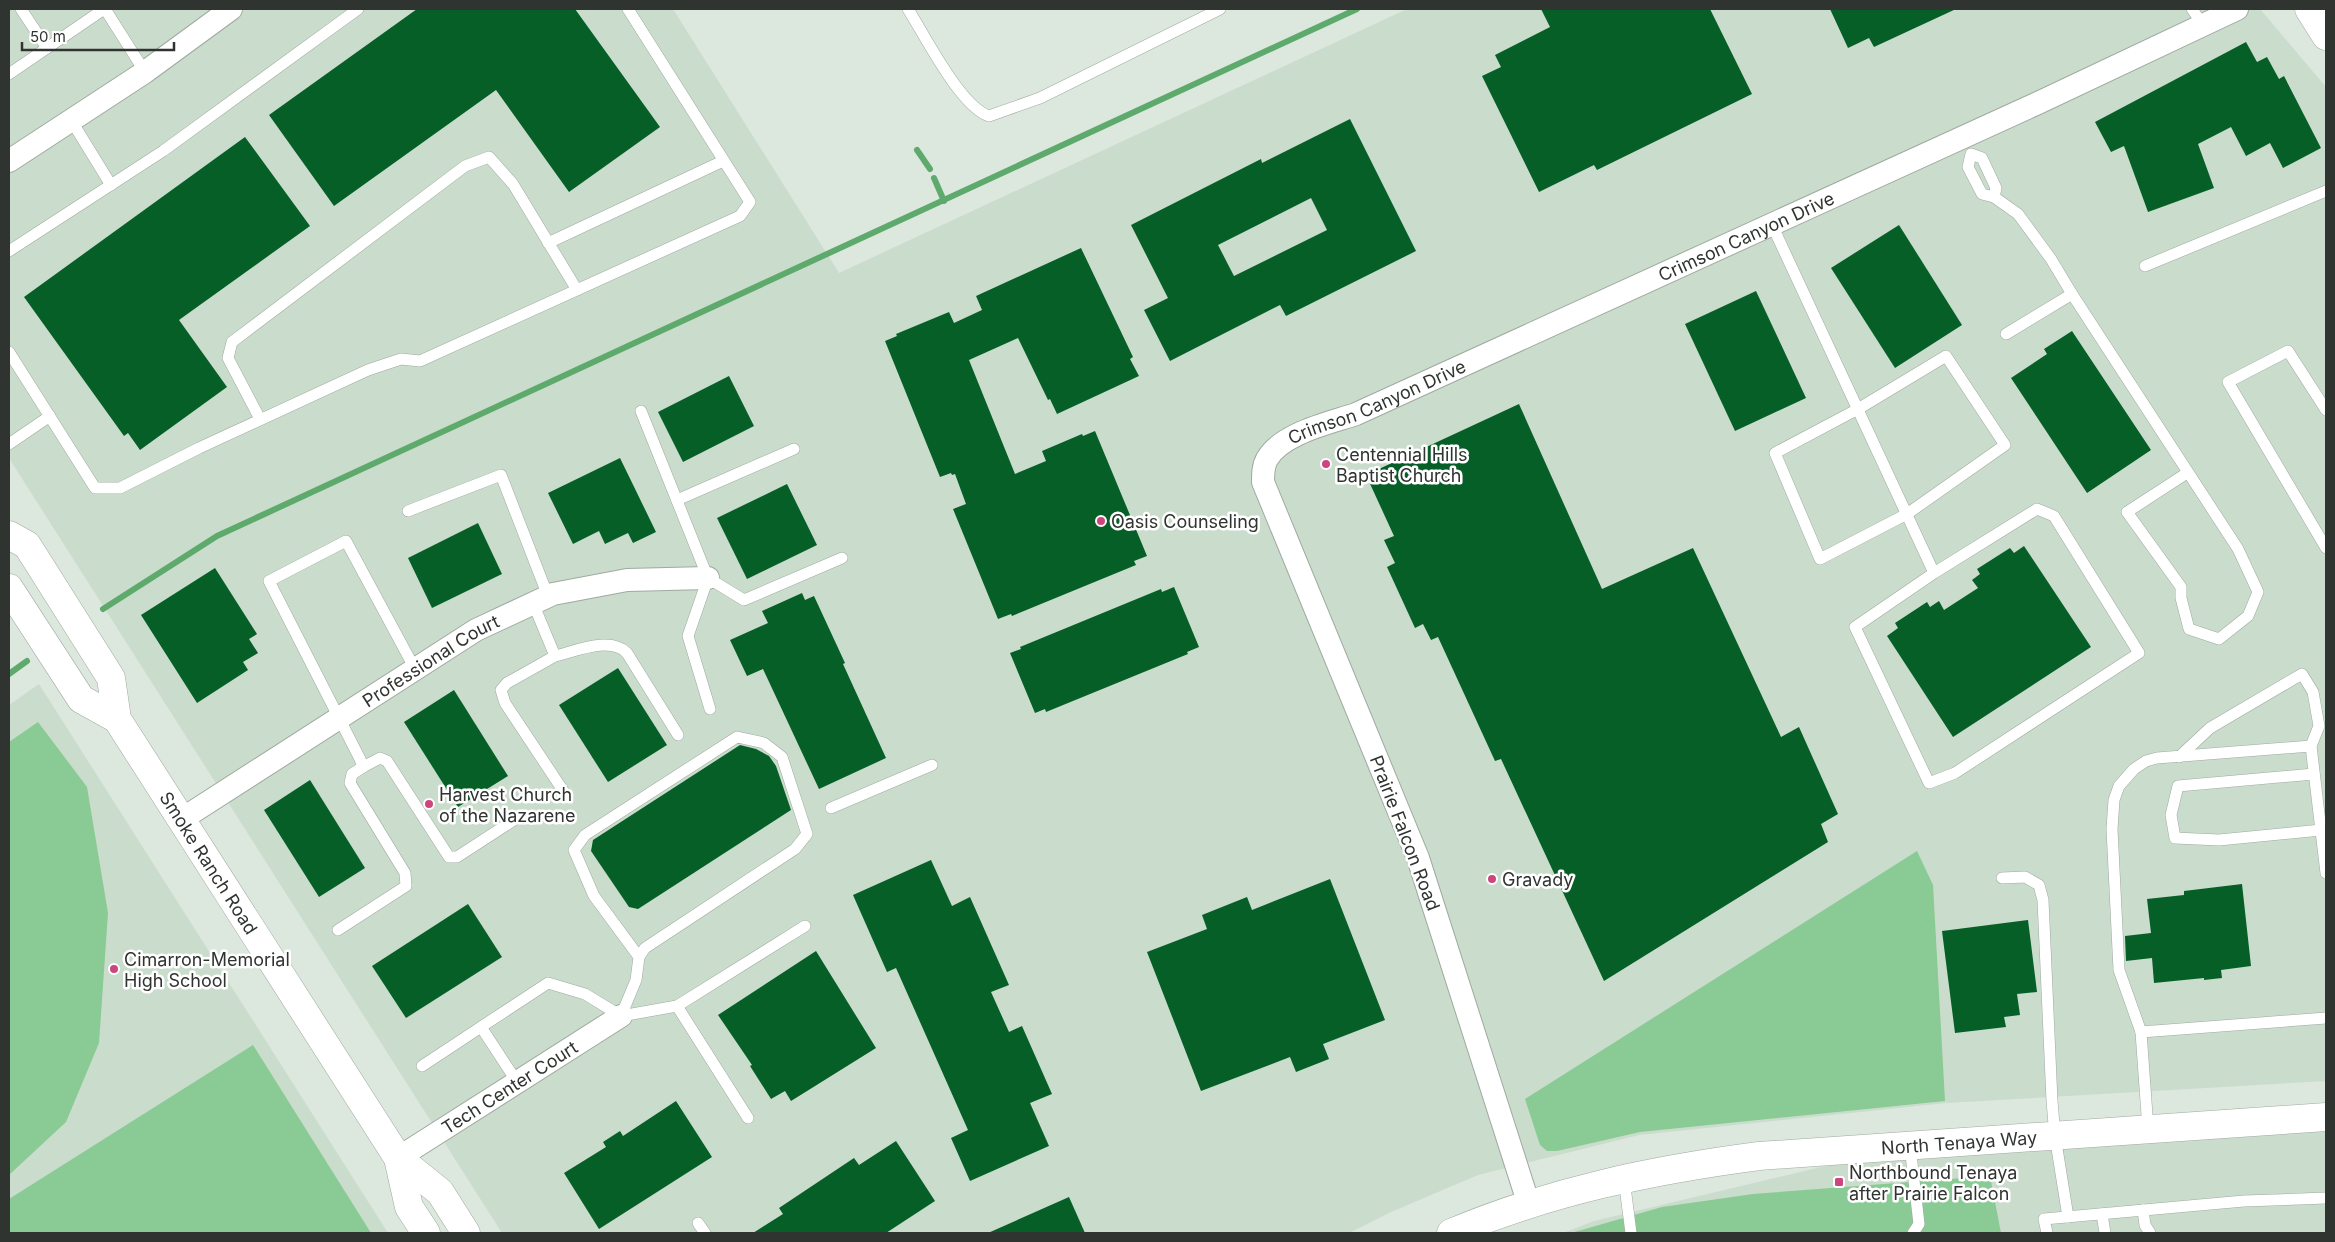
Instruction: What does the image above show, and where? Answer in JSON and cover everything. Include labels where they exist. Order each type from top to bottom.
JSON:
[{"type":"main road","points":[[2309,9],[2326,36]]},
{"type":"main road","name":"Smoke Ranch Road","points":[[9,535],[27,545],[111,678],[117,719],[398,1158],[440,1192],[466,1233]]},
{"type":"main road","name":"Smoke Ranch Road","points":[[9,588],[80,699],[117,719]]},
{"type":"main road","name":"North Tenaya Way","points":[[1451,1233],[1529,1205],[1624,1177],[1695,1164],[1759,1156],[2148,1131],[2326,1117]]},
{"type":"main road","name":"Smoke Ranch Road","points":[[398,1158],[409,1207],[426,1233]]},
{"type":"street","points":[[9,160],[145,72],[231,9]]},
{"type":"street","name":"Crimson Canyon Drive","points":[[1263,469],[1267,459],[1279,445],[1301,433],[1356,414],[1772,225],[1967,146],[2198,17],[2236,9]]},
{"type":"street","name":"Prairie Falcon Road","points":[[1263,469],[1262,482],[1281,530],[1418,858],[1529,1205]]},
{"type":"street","name":"Professional Court","points":[[182,819],[476,630],[540,600],[627,580],[708,578]]},
{"type":"street","name":"Tech Center Court","points":[[398,1158],[621,1016]]},
{"type":"lane","points":[[21,9],[47,48]]},
{"type":"lane","points":[[9,74],[105,9],[145,72]]},
{"type":"lane","points":[[9,251],[163,151],[358,9]]},
{"type":"lane","points":[[9,352],[95,488],[120,488],[260,419],[368,370],[401,359],[420,361],[740,216],[750,202],[628,9]]},
{"type":"lane","points":[[908,9],[959,90],[976,109],[989,116],[1040,98],[1220,9]]},
{"type":"lane","points":[[72,120],[111,185]]},
{"type":"lane","points":[[1967,146],[1968,167],[1982,194],[1994,197],[2018,214],[2051,260],[2187,473],[2238,549],[2258,592],[2248,616],[2219,638],[2189,630],[2180,598],[2181,587],[2127,512],[2187,473]]},
{"type":"lane","points":[[1967,146],[1982,158],[1996,188],[1994,197]]},
{"type":"lane","points":[[260,419],[228,358],[232,342],[465,166],[489,157],[513,184],[578,290]]},
{"type":"lane","points":[[548,242],[723,161]]},
{"type":"lane","points":[[2145,266],[2326,190]]},
{"type":"lane","points":[[1772,225],[1934,573]]},
{"type":"lane","points":[[2006,334],[2072,294]]},
{"type":"lane","points":[[2326,410],[2288,351],[2228,382],[2326,548]]},
{"type":"lane","points":[[1946,356],[2005,444],[1907,514],[1820,559],[1776,453],[1858,409],[1946,356]]},
{"type":"lane","points":[[641,411],[708,578],[744,600],[842,558]]},
{"type":"lane","points":[[9,444],[50,416]]},
{"type":"lane","points":[[677,500],[794,449]]},
{"type":"lane","points":[[408,512],[501,475],[540,600],[555,656]]},
{"type":"lane","points":[[2037,509],[2054,516],[2138,652],[1955,774],[1929,783],[1856,626],[1934,573],[2037,509]]},
{"type":"lane","points":[[362,767],[360,758],[269,581],[346,542],[415,669]]},
{"type":"lane","points":[[708,578],[688,636],[710,709]]},
{"type":"lane","points":[[564,792],[505,703],[501,690],[507,683],[555,656],[609,644],[620,646],[628,653],[678,735]]},
{"type":"lane","points":[[2179,756],[2210,728],[2302,674],[2313,692],[2319,726],[2311,746],[2326,872]]},
{"type":"lane","points":[[621,1016],[636,980],[639,957],[645,948],[795,849],[807,834],[782,757],[764,743],[737,737],[585,835],[574,850],[594,896],[639,957]]},
{"type":"lane","points":[[2148,1131],[2141,1032],[2119,970],[2112,830],[2114,800],[2119,786],[2134,769],[2146,761],[2156,758],[2311,746]]},
{"type":"lane","points":[[338,930],[406,886],[405,873],[350,783],[352,774],[362,767],[380,758],[387,761],[449,857],[457,857],[518,818]]},
{"type":"lane","points":[[831,808],[932,765]]},
{"type":"lane","points":[[2314,774],[2178,786],[2171,815],[2175,838],[2219,840],[2321,830]]},
{"type":"lane","points":[[2002,878],[2025,877],[2040,885],[2044,900],[2050,1064],[2055,1136],[2068,1217]]},
{"type":"lane","points":[[422,1066],[548,983],[584,994],[621,1016],[677,1006],[805,926]]},
{"type":"lane","points":[[677,1006],[748,1118]]},
{"type":"lane","points":[[2141,1032],[2326,1018]]},
{"type":"lane","points":[[481,1027],[516,1082]]},
{"type":"lane","points":[[1910,1146],[1918,1224],[1913,1233]]},
{"type":"lane","points":[[1624,1177],[1631,1233]]},
{"type":"lane","points":[[2047,1233],[2044,1220],[2244,1201],[2326,1198]]},
{"type":"lane","points":[[2143,1210],[2145,1225],[2150,1233]]},
{"type":"lane","points":[[2102,1214],[2105,1233]]},
{"type":"lane","points":[[698,1223],[705,1233]]},
{"type":"shaded area","points":[[9,9],[673,9],[839,273],[1407,9],[2260,9],[2326,87],[2326,1081],[1946,1103],[1639,1135],[1478,1175],[1391,1212],[1349,1233],[502,1233],[9,458]]},
{"type":"shaded area","name":"Cimarron-Memorial High School","points":[[39,684],[388,1233],[9,1233],[9,705]]},
{"type":"shaded area","points":[[2326,1117],[2326,1233],[1563,1233],[1594,1221],[1910,1146]]},
{"type":"green space","points":[[38,722],[87,787],[108,913],[99,1043],[66,1122],[9,1175],[9,742]]},
{"type":"green space","points":[[1917,851],[1933,885],[1945,1101],[1640,1132],[1557,1151],[1547,1151],[1540,1145],[1525,1099]]},
{"type":"green space","points":[[253,1045],[371,1233],[9,1233],[9,1199]]},
{"type":"green space","points":[[1990,1176],[2001,1233],[1571,1233],[1662,1207],[1753,1194]]},
{"type":"building","points":[[417,9],[575,9],[660,127],[569,192],[496,90],[334,206],[269,115]]},
{"type":"building","points":[[1541,9],[1710,9],[1752,94],[1597,170],[1594,165],[1539,192],[1482,76],[1501,67],[1495,55],[1550,27]]},
{"type":"building","points":[[1830,9],[1956,9],[1874,47],[1869,38],[1848,48]]},
{"type":"building","points":[[2246,42],[2257,62],[2267,57],[2279,79],[2284,76],[2321,148],[2283,168],[2270,143],[2246,156],[2231,127],[2198,144],[2214,188],[2148,212],[2124,146],[2111,152],[2095,122]]},
{"type":"building","points":[[1350,119],[1416,251],[1286,316],[1280,305],[1170,361],[1144,310],[1168,298],[1131,225],[1261,159],[1262,163]],"holes":[[[1311,198],[1327,230],[1234,276],[1218,245]]]},
{"type":"building","points":[[245,137],[310,226],[179,320],[227,387],[140,450],[128,433],[124,436],[24,297]]},
{"type":"building","points":[[1899,225],[1962,325],[1895,368],[1831,268]]},
{"type":"building","points":[[1081,248],[1133,357],[1130,359],[1139,376],[1057,414],[1050,399],[1048,400],[1018,338],[969,360],[1015,474],[1046,461],[1042,451],[1082,434],[1083,436],[1095,431],[1147,556],[1134,561],[1136,565],[1012,616],[1011,614],[998,619],[953,509],[966,504],[955,474],[952,475],[951,473],[940,477],[885,341],[897,336],[896,334],[949,312],[954,323],[982,310],[976,296]]},
{"type":"building","points":[[1756,291],[1806,398],[1735,431],[1685,324]]},
{"type":"building","points":[[2072,331],[2151,450],[2087,493],[2011,378],[2047,354],[2044,349]]},
{"type":"building","points":[[729,376],[754,426],[683,462],[658,412]]},
{"type":"building","points":[[1519,404],[1602,589],[1693,548],[1781,737],[1799,727],[1838,814],[1821,824],[1828,842],[1604,981],[1501,759],[1495,761],[1438,637],[1431,640],[1423,624],[1415,628],[1387,567],[1395,563],[1384,540],[1394,536],[1366,475]]},
{"type":"building","points":[[620,458],[656,532],[633,543],[628,533],[605,544],[599,531],[573,544],[548,493]]},
{"type":"building","points":[[787,484],[817,545],[747,579],[717,518]]},
{"type":"building","points":[[478,523],[502,574],[432,608],[408,558]]},
{"type":"building","points":[[2024,546],[2091,647],[1953,737],[1887,636],[1898,628],[1895,623],[1927,602],[1930,607],[1939,601],[1944,610],[1978,588],[1972,580],[1980,574],[1977,569],[2010,548],[2014,553]]},
{"type":"building","points":[[215,568],[257,634],[249,639],[258,653],[243,662],[248,670],[197,703],[141,615]]},
{"type":"building","points":[[1174,587],[1199,647],[1187,652],[1188,654],[1046,712],[1045,709],[1035,713],[1010,653],[1021,649],[1020,647],[1161,589],[1162,592]]},
{"type":"building","points":[[802,593],[805,600],[814,596],[886,758],[819,789],[763,669],[747,676],[730,640],[768,623],[762,611]]},
{"type":"building","points":[[618,668],[667,745],[608,782],[559,705]]},
{"type":"building","points":[[454,690],[508,776],[458,807],[404,722]]},
{"type":"building","points":[[740,745],[756,749],[769,756],[776,766],[791,810],[638,909],[629,907],[591,851],[593,840]]},
{"type":"building","points":[[310,780],[365,868],[319,897],[264,810]]},
{"type":"building","points":[[931,860],[952,906],[970,897],[1009,985],[991,992],[1009,1032],[1022,1026],[1052,1094],[1030,1103],[1049,1146],[970,1181],[951,1138],[968,1130],[896,968],[887,972],[853,895]]},
{"type":"building","points":[[1330,879],[1385,1020],[1323,1044],[1329,1059],[1296,1072],[1290,1057],[1201,1091],[1147,952],[1207,929],[1202,915],[1247,897],[1252,910]]},
{"type":"building","points":[[2242,884],[2251,966],[2221,970],[2222,978],[2154,983],[2152,958],[2126,961],[2125,936],[2151,933],[2147,899],[2184,895],[2184,891]]},
{"type":"building","points":[[468,904],[502,957],[406,1018],[372,966]]},
{"type":"building","points":[[2028,920],[2037,992],[2017,994],[2020,1015],[2004,1017],[2006,1027],[1955,1033],[1942,931]]},
{"type":"building","points":[[816,951],[876,1048],[791,1101],[785,1091],[771,1099],[750,1066],[752,1065],[718,1015]]},
{"type":"building","points":[[676,1101],[712,1157],[599,1229],[564,1173],[606,1147],[603,1142],[620,1131],[623,1136]]},
{"type":"building","points":[[896,1141],[935,1201],[886,1233],[753,1233],[783,1214],[779,1208],[854,1158],[859,1165]]},
{"type":"building","points":[[1069,1197],[1085,1233],[988,1233]]},
{"type":"waterway","points":[[103,609],[217,536],[1357,9]]},
{"type":"waterway","points":[[917,150],[930,169]]},
{"type":"waterway","points":[[934,178],[944,201]]},
{"type":"waterway","points":[[9,674],[27,661]]},
{"type":"place","name":"Centennial Hills Baptist Church","points":[[1326,464]]},
{"type":"place","name":"Oasis Counseling","points":[[1101,521]]},
{"type":"place","name":"Harvest Church of the Nazarene","points":[[429,804]]},
{"type":"place","name":"Gravady","points":[[1492,879]]},
{"type":"place","name":"Cimarron-Memorial High School","points":[[114,969]]},
{"type":"place","name":"Northbound Tenaya after Prairie Falcon","points":[[1839,1182]]}]
